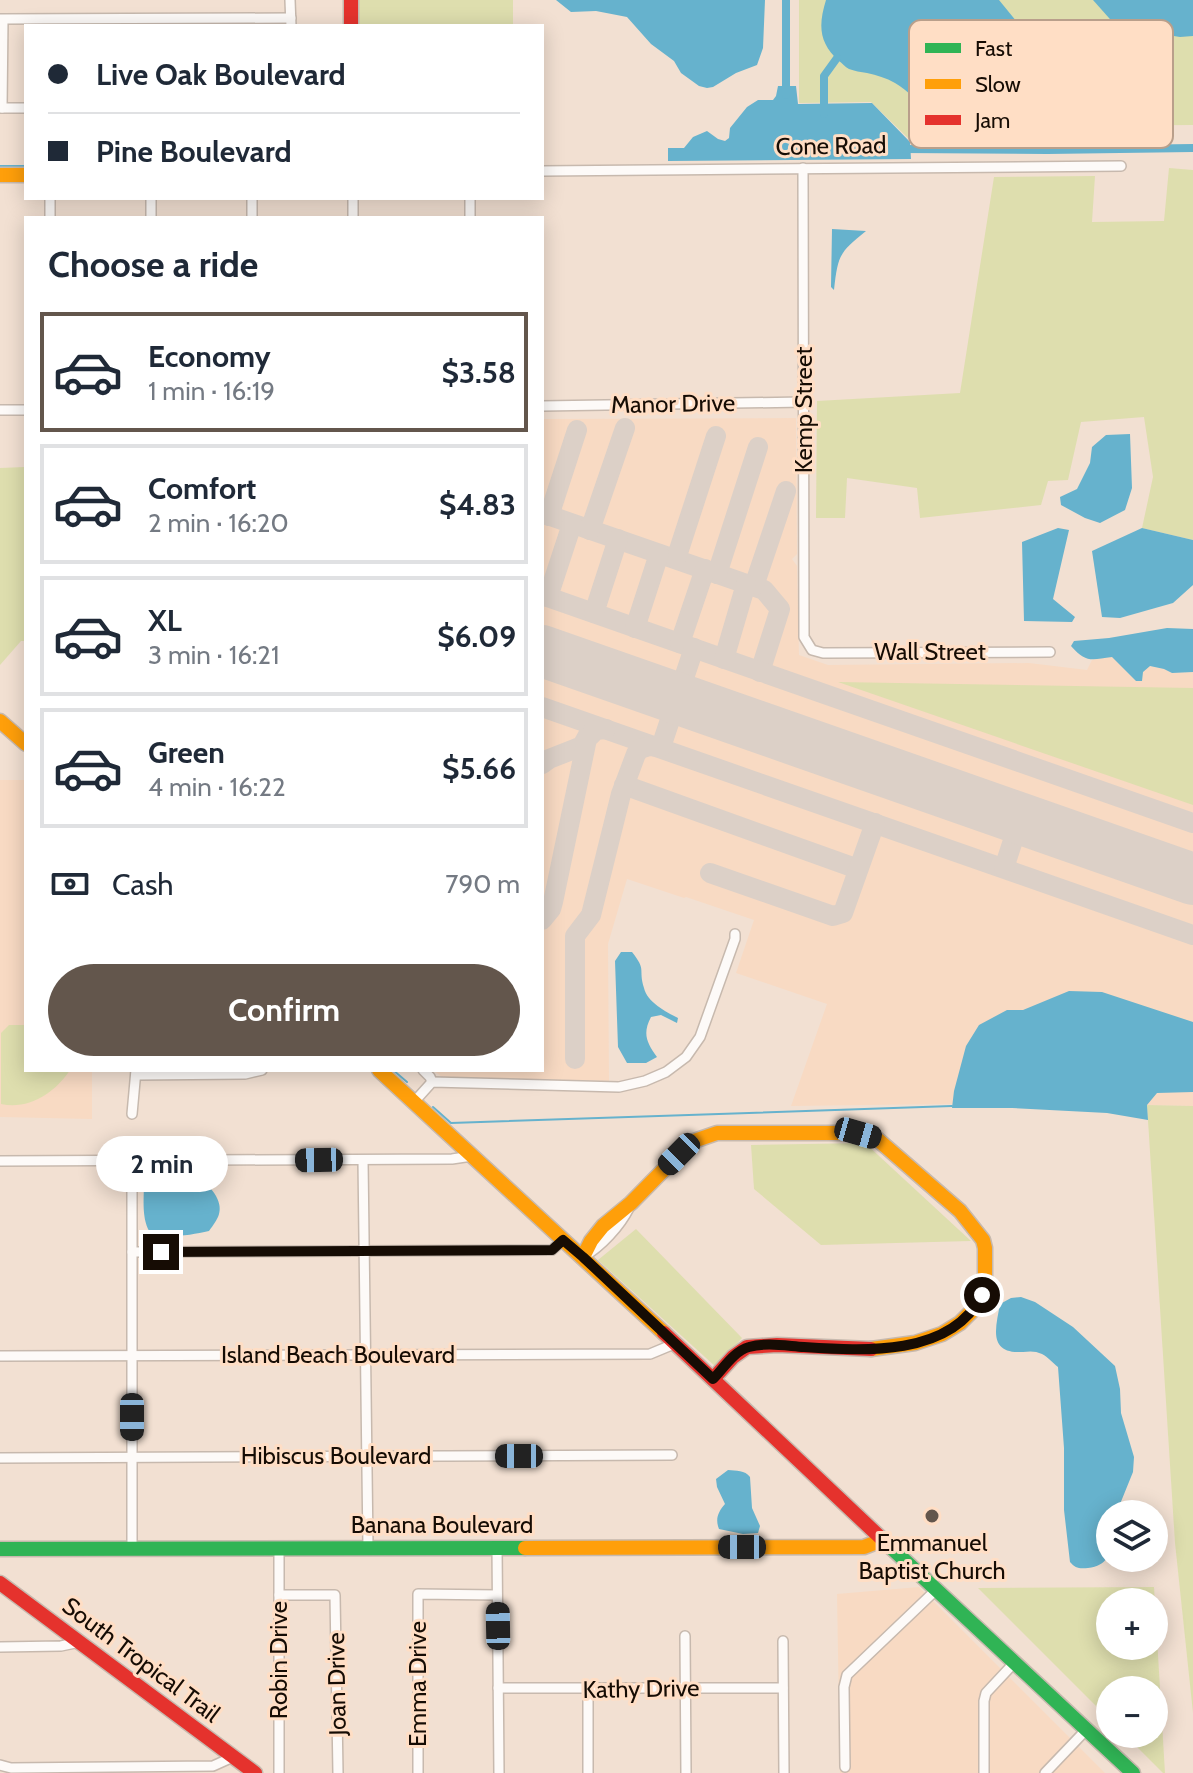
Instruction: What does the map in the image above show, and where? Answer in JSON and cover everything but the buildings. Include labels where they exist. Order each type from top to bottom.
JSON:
[{"type":"street","points":[[24,108],[1,108],[1,20],[291,22],[290,0]]},
{"type":"street","points":[[351,0],[351,24]]},
{"type":"street","name":"Cone Road","points":[[544,171],[1121,166]]},
{"type":"street","name":"Kemp Street","points":[[803,168],[804,637],[812,650]]},
{"type":"street","points":[[0,175],[24,175]]},
{"type":"street","name":"Manor Drive","points":[[544,406],[804,402]]},
{"type":"street","points":[[0,410],[24,410]]},
{"type":"street","name":"Wall Street","points":[[812,650],[823,653],[1050,652]]},
{"type":"street","points":[[0,721],[24,742]]},
{"type":"street","points":[[414,1102],[432,1082],[619,1087],[666,1072],[686,1057],[700,1037],[735,934]]},
{"type":"street","points":[[132,1114],[136,1072],[254,1072]]},
{"type":"street","points":[[381,1072],[1133,1773]]},
{"type":"street","points":[[425,1072],[432,1082]]},
{"type":"street","points":[[583,1257],[588,1244],[691,1142],[717,1133],[858,1133],[876,1138],[960,1211],[983,1240],[986,1272],[982,1295],[968,1317],[942,1334],[915,1343],[868,1349],[777,1345],[747,1347],[713,1379]]},
{"type":"street","points":[[0,1161],[363,1160],[457,1159],[472,1156]]},
{"type":"street","points":[[363,1160],[368,1547]]},
{"type":"street","points":[[132,1161],[132,1548]]},
{"type":"street","points":[[132,1252],[552,1250],[563,1240]]},
{"type":"street","name":"Island Beach Boulevard","points":[[0,1356],[650,1354],[674,1344]]},
{"type":"street","name":"Hibiscus Boulevard","points":[[0,1458],[672,1455]]},
{"type":"street","name":"Banana Boulevard","points":[[0,1549],[864,1547],[882,1540]]},
{"type":"street","points":[[497,1547],[499,1773]]},
{"type":"street","name":"Robin Drive","points":[[279,1548],[279,1773]]},
{"type":"street","name":"South Tropical Trail","points":[[0,1583],[255,1773]]},
{"type":"street","points":[[845,1767],[844,1687],[847,1675],[936,1590]]},
{"type":"street","name":"Emma Drive","points":[[418,1773],[418,1594],[497,1595]]},
{"type":"street","name":"Joan Drive","points":[[279,1595],[335,1595],[338,1773]]},
{"type":"street","points":[[685,1636],[686,1773]]},
{"type":"street","points":[[0,1647],[61,1646],[81,1641]]},
{"type":"street","points":[[783,1641],[784,1773]]},
{"type":"street","points":[[984,1773],[986,1693],[1014,1663]]},
{"type":"street","name":"Kathy Drive","points":[[498,1688],[783,1688]]},
{"type":"street","points":[[588,1689],[588,1773]]},
{"type":"street","points":[[1045,1773],[1086,1730]]},
{"type":"street","points":[[0,1765],[11,1768],[213,1766],[233,1757]]},
{"type":"shaded area","points":[[796,418],[797,554],[792,559],[797,566],[799,655],[828,665],[1029,663],[1087,670],[1092,660],[1111,656],[1143,672],[1149,666],[1172,673],[1193,672],[1193,1106],[1027,1103],[791,1106],[827,1004],[736,973],[754,920],[627,879],[608,944],[609,1081],[464,1080],[442,1077],[436,1072],[544,1072],[544,419]]},
{"type":"shaded area","points":[[0,780],[24,780],[24,1072],[92,1072],[92,1119],[0,1117]]},
{"type":"shaded area","points":[[919,1587],[1105,1773],[840,1773],[837,1594]]},
{"type":"green space","points":[[357,0],[513,0],[513,24],[358,24]]},
{"type":"green space","points":[[799,0],[1193,0],[1193,125],[1173,125],[1173,20],[909,20],[909,139],[871,102],[799,103]]},
{"type":"green space","points":[[1169,168],[1193,170],[1193,540],[1142,528],[1153,477],[1144,417],[1081,422],[1068,480],[1048,481],[1041,505],[920,518],[917,488],[847,478],[845,518],[816,518],[817,401],[960,393],[994,177],[1095,176],[1092,222],[1164,221]]},
{"type":"green space","points":[[24,467],[24,641],[0,665],[0,468]]},
{"type":"green space","points":[[838,682],[1193,688],[1193,805]]},
{"type":"green space","points":[[9,1025],[24,1025],[24,1072],[68,1072],[57,1086],[40,1098],[21,1104],[1,1104],[1,1033]]},
{"type":"green space","points":[[1147,1105],[1193,1106],[1193,1713],[1175,1543]]},
{"type":"green space","points":[[865,1143],[971,1241],[821,1245],[754,1189],[751,1145]]},
{"type":"green space","points":[[636,1229],[742,1338],[716,1367],[598,1260]]},
{"type":"green space","points":[[1154,1587],[1096,1588],[1096,1660],[1158,1660],[1159,1676],[1096,1676],[1096,1706],[978,1588]]},
{"type":"green space","points":[[1138,1748],[1164,1748],[1163,1773]]},
{"type":"water","points":[[556,0],[765,0],[763,48],[757,65],[707,88],[681,73],[674,61],[651,44],[627,17],[596,11],[571,12]]},
{"type":"water","points":[[826,0],[999,0],[1015,20],[909,20],[909,93],[892,81],[849,69],[839,61],[824,41],[822,18]]},
{"type":"water","points":[[1093,0],[1193,0],[1193,36],[1173,36],[1173,20],[1111,20]]},
{"type":"water","points":[[778,86],[796,86],[798,104],[872,103],[909,141],[911,159],[668,161],[668,148],[684,148],[693,137],[707,131],[725,141],[729,138],[730,128],[747,107],[758,100],[773,100]]},
{"type":"water","points":[[832,229],[866,231],[841,256],[834,290],[831,287]]},
{"type":"water","points":[[1130,434],[1132,488],[1125,510],[1100,523],[1061,505],[1060,497],[1077,489],[1090,463],[1092,447],[1106,435]]},
{"type":"water","points":[[1058,528],[1069,530],[1053,599],[1075,617],[1072,622],[1024,621],[1022,542]]},
{"type":"water","points":[[1142,528],[1193,540],[1193,585],[1173,603],[1120,618],[1102,617],[1092,551]]},
{"type":"water","points":[[1167,628],[1193,629],[1193,672],[1172,673],[1150,666],[1143,672],[1142,681],[1136,681],[1112,657],[1089,659],[1071,646],[1074,641]]},
{"type":"water","points":[[621,952],[632,952],[637,958],[649,998],[678,1018],[677,1023],[661,1015],[651,1017],[647,1038],[657,1057],[646,1063],[627,1063],[618,1047],[615,961]]},
{"type":"water","points":[[1069,991],[1102,992],[1193,1022],[1193,1092],[1157,1093],[1147,1105],[1148,1120],[1107,1113],[952,1108],[966,1046],[979,1025],[1007,1010],[1023,1010]]},
{"type":"water","points":[[149,1176],[196,1180],[211,1189],[220,1211],[209,1231],[172,1236],[151,1234],[144,1209],[144,1181]]},
{"type":"water","points":[[1021,1297],[1035,1302],[1073,1327],[1115,1366],[1121,1413],[1134,1457],[1133,1472],[1122,1500],[1096,1500],[1096,1566],[1080,1568],[1070,1562],[1064,1510],[1064,1448],[1058,1367],[1040,1353],[1004,1349],[996,1337],[1000,1304]]},
{"type":"water","points":[[728,1470],[743,1472],[750,1477],[752,1508],[760,1526],[758,1533],[743,1534],[719,1529],[718,1516],[725,1504],[716,1479]]},
{"type":"waterway","points":[[786,0],[786,95]]},
{"type":"waterway","points":[[824,114],[824,76],[837,58]]},
{"type":"waterway","points":[[903,149],[1193,148]]},
{"type":"waterway","points":[[0,166],[24,166]]},
{"type":"waterway","points":[[395,1072],[407,1082]]},
{"type":"waterway","points":[[433,1107],[451,1123],[952,1106]]},
{"type":"taxiway","points":[[590,530],[625,428]]},
{"type":"taxiway","points":[[549,516],[577,430]]},
{"type":"taxiway","points":[[676,559],[716,436]]},
{"type":"taxiway","points":[[717,574],[758,447]]},
{"type":"taxiway","points":[[754,586],[786,491]]},
{"type":"taxiway","points":[[544,514],[764,590],[780,609],[760,672]]},
{"type":"taxiway","points":[[548,597],[572,524]]},
{"type":"taxiway","points":[[594,613],[618,539]]},
{"type":"taxiway","points":[[635,628],[659,554]]},
{"type":"taxiway","points":[[680,643],[705,569]]},
{"type":"taxiway","points":[[724,659],[746,584]]},
{"type":"taxiway","points":[[544,596],[1193,823]]},
{"type":"taxiway","points":[[575,1059],[575,936],[591,915],[621,794],[636,754],[649,746],[661,747],[694,648]]},
{"type":"taxiway","points":[[544,708],[1193,935]]},
{"type":"taxiway","points":[[544,918],[553,902],[587,739],[596,730],[606,729]]},
{"type":"taxiway","points":[[544,763],[582,746],[588,735]]},
{"type":"taxiway","points":[[624,785],[858,869]]},
{"type":"taxiway","points":[[1004,868],[1020,819]]},
{"type":"taxiway","points":[[710,873],[833,916],[843,913],[875,823]]},
{"type":"runway","points":[[544,652],[1193,879]]},
{"type":"traffic: fast","points":[[884,1541],[1133,1773]]},
{"type":"traffic: fast","points":[[0,1549],[525,1548]]},
{"type":"traffic: slow","points":[[0,175],[24,175]]},
{"type":"traffic: slow","points":[[0,721],[24,742]]},
{"type":"traffic: slow","points":[[381,1072],[664,1333]]},
{"type":"traffic: slow","points":[[583,1257],[603,1226],[631,1203],[691,1142],[717,1133],[858,1133],[876,1138],[960,1211],[983,1240],[985,1282],[976,1307],[960,1323],[942,1334],[915,1343],[871,1349]]},
{"type":"traffic: slow","points":[[525,1548],[864,1547],[882,1540]]},
{"type":"traffic: jam","points":[[351,0],[351,24]]},
{"type":"traffic: jam","points":[[664,1333],[884,1541]]},
{"type":"traffic: jam","points":[[713,1379],[747,1347],[777,1345],[871,1349]]},
{"type":"traffic: jam","points":[[0,1583],[255,1773]]},
{"type":"place","name":"Emmanuel Baptist Church","points":[[932,1516]]},
{"type":"route","points":[[161,1252],[552,1250],[563,1240],[713,1379],[740,1350],[747,1347],[777,1345],[868,1349],[929,1339],[968,1317],[982,1295]]}]
